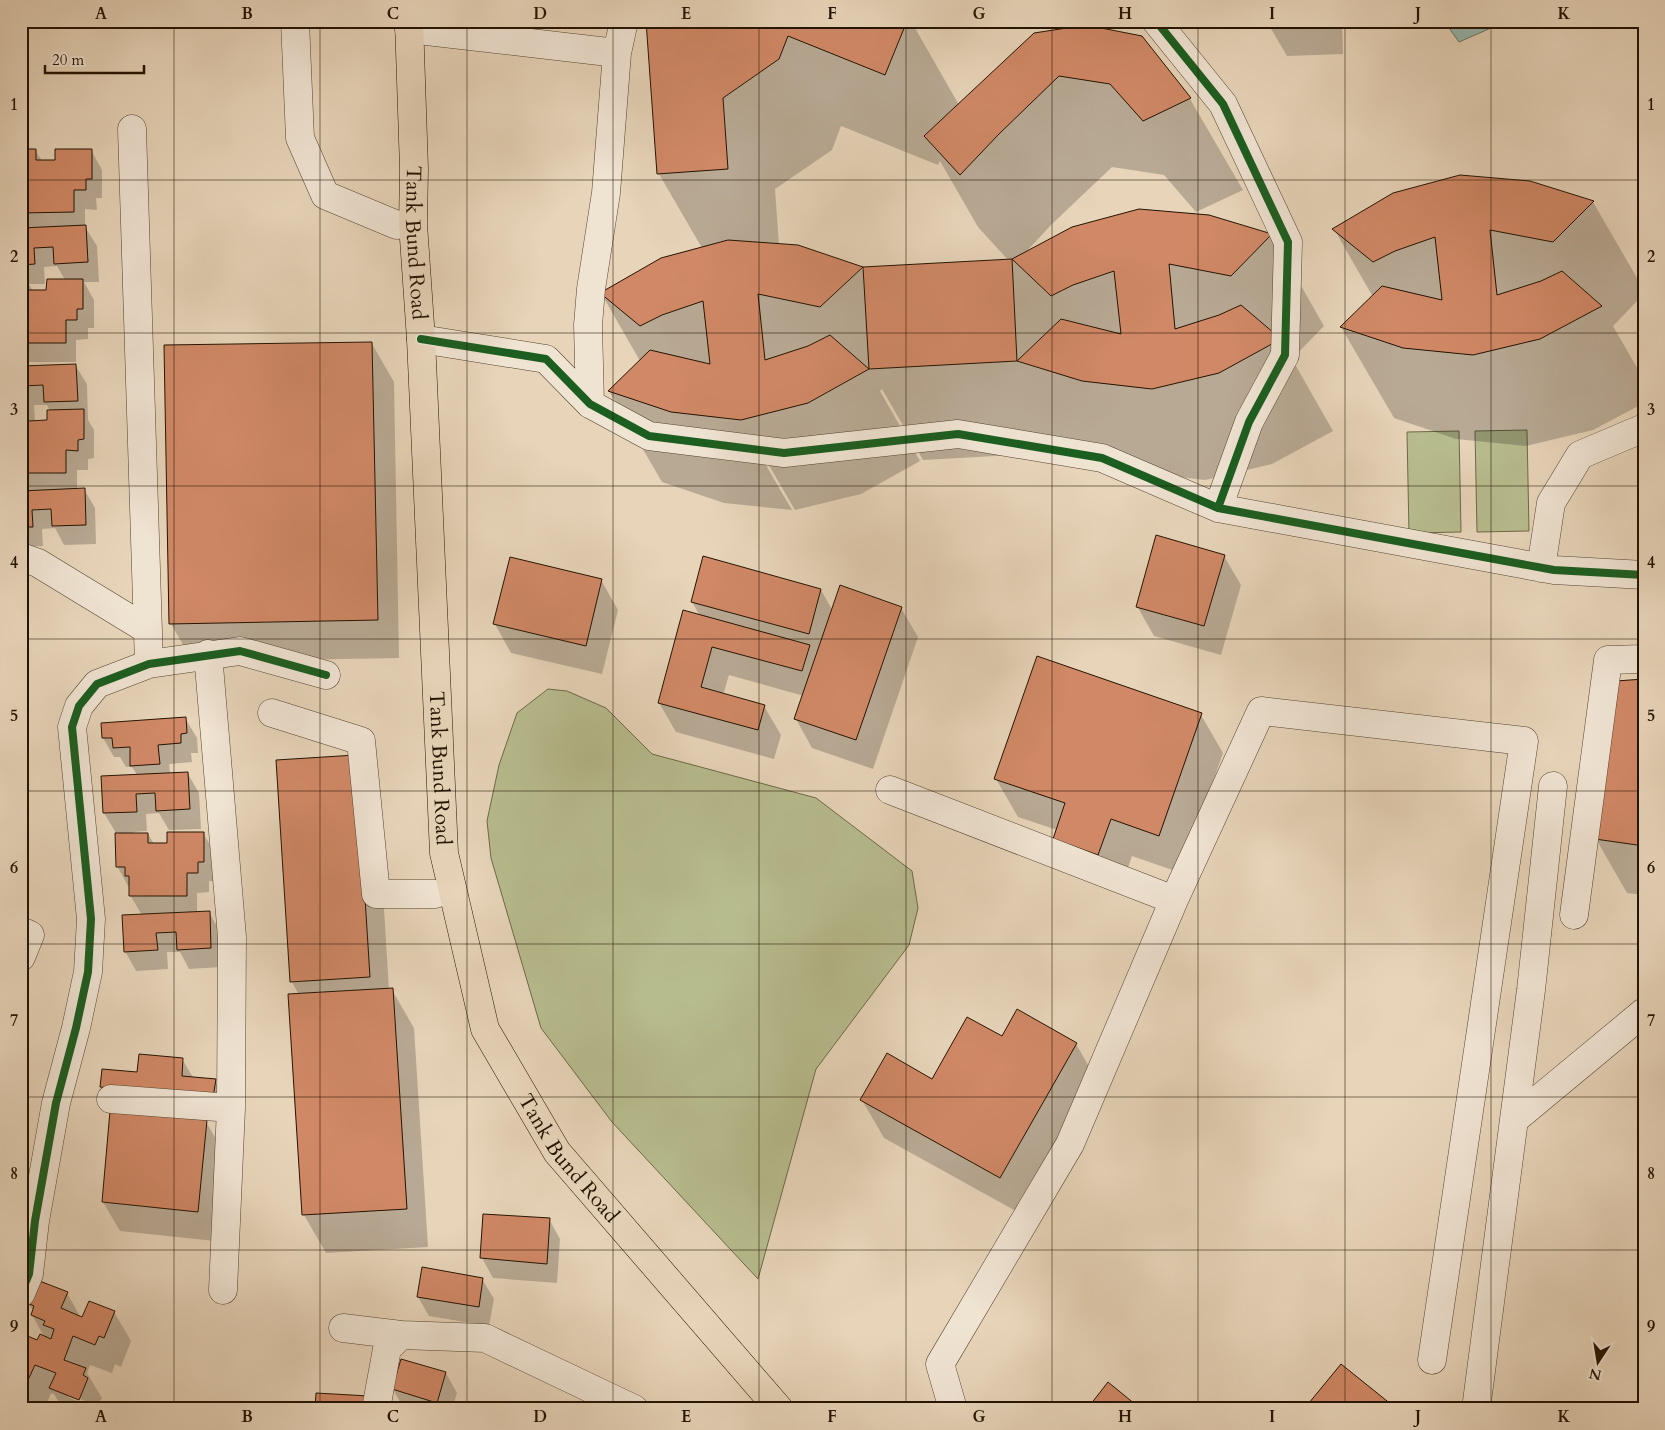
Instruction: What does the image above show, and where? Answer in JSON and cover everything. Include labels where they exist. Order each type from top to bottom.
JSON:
[{"type":"main road","name":"Tank Bund Road","points":[[403,24],[397,169],[397,225],[406,350],[427,856],[470,1035],[544,1162],[758,1409]]},
{"type":"main road","name":"Tank Bund Road","points":[[403,24],[414,169],[413,224],[421,339],[444,853],[485,1029],[557,1152],[779,1409]]},
{"type":"street","points":[[295,21],[300,138],[325,195],[397,225]]},
{"type":"street","points":[[590,404],[588,325],[591,289],[606,193],[617,54],[624,21]]},
{"type":"street","points":[[1156,21],[1223,104],[1288,242],[1285,355],[1250,422],[1218,508]]},
{"type":"street","points":[[403,24],[617,54]]},
{"type":"street","points":[[132,129],[149,664]]},
{"type":"street","points":[[421,339],[546,359],[590,404],[649,436],[784,453],[958,434],[1102,458],[1218,508],[1541,568],[1644,575]]},
{"type":"street","points":[[1541,568],[1551,503],[1580,455],[1644,428]]},
{"type":"street","points":[[21,557],[38,562],[148,630]]},
{"type":"street","points":[[21,1293],[30,1274],[39,1192],[56,1103],[76,1028],[88,972],[91,919],[72,727],[79,706],[97,684],[149,664],[208,654],[240,650],[326,675]]},
{"type":"street","points":[[208,654],[232,937],[231,1108],[223,1290]]},
{"type":"street","points":[[1574,915],[1608,660],[1644,659]]},
{"type":"street","points":[[953,1409],[940,1364],[1070,1144],[1174,900],[1261,711],[1524,741],[1432,1360]]},
{"type":"street","points":[[272,713],[361,741],[376,894],[435,894]]},
{"type":"street","points":[[1476,1409],[1532,990],[1553,786]]},
{"type":"street","points":[[890,790],[1174,900]]},
{"type":"street","points":[[21,931],[30,935],[21,957]]},
{"type":"street","points":[[1516,1119],[1644,1012]]},
{"type":"street","points":[[111,1100],[231,1108]]},
{"type":"street","points":[[343,1328],[401,1336],[485,1338],[634,1409]]},
{"type":"street","points":[[376,1409],[387,1348],[401,1336]]},
{"type":"green space","points":[[1527,430],[1529,531],[1477,532],[1475,431]]},
{"type":"green space","points":[[1459,431],[1461,532],[1409,533],[1407,432]]},
{"type":"green space","points":[[548,689],[567,691],[606,708],[652,754],[816,798],[912,871],[918,908],[909,945],[816,1069],[758,1279],[612,1122],[541,1028],[491,858],[487,821],[499,765],[517,713]]},
{"type":"water","points":[[1444,21],[1507,21],[1459,42]]},
{"type":"building","points":[[646,21],[907,21],[885,75],[788,36],[779,59],[723,98],[728,169],[657,174]]},
{"type":"building","points":[[1268,21],[1327,21],[1327,26],[1269,27]]},
{"type":"building","points":[[1086,25],[1142,36],[1191,98],[1143,121],[1110,84],[1059,76],[960,175],[924,136],[1034,33]]},
{"type":"building","points":[[21,149],[36,149],[36,160],[55,160],[55,149],[92,149],[92,179],[86,179],[86,190],[74,190],[74,212],[21,213]]},
{"type":"building","points":[[1460,175],[1530,181],[1594,201],[1553,242],[1490,230],[1497,295],[1541,281],[1562,271],[1602,306],[1540,339],[1473,355],[1403,348],[1340,327],[1382,286],[1442,300],[1435,237],[1395,251],[1373,262],[1332,229],[1393,193]]},
{"type":"building","points":[[1139,209],[1209,215],[1272,234],[1231,276],[1169,264],[1175,329],[1219,315],[1241,305],[1281,339],[1219,373],[1152,389],[1082,381],[1017,361],[1061,319],[1121,334],[1114,271],[1073,285],[1051,296],[1012,259],[1072,227]]},
{"type":"building","points":[[86,225],[88,262],[54,264],[53,247],[34,248],[35,264],[21,265],[21,228]]},
{"type":"building","points":[[728,240],[798,245],[863,267],[820,307],[758,294],[765,360],[808,346],[830,335],[869,369],[808,403],[741,420],[671,412],[608,391],[650,350],[710,364],[703,301],[662,315],[640,326],[600,293],[661,258]]},
{"type":"building","points":[[1012,259],[1017,361],[869,369],[863,267]]},
{"type":"building","points":[[47,279],[83,279],[83,309],[77,309],[77,320],[66,320],[66,343],[21,343],[21,280],[28,280],[27,290],[46,290]]},
{"type":"building","points":[[372,342],[378,620],[169,624],[164,345]]},
{"type":"building","points":[[76,364],[78,401],[44,402],[43,385],[23,386],[24,403],[21,403],[21,366]]},
{"type":"building","points":[[84,409],[84,439],[78,440],[78,451],[66,450],[66,473],[21,473],[21,410],[28,410],[28,421],[47,420],[47,410]]},
{"type":"building","points":[[85,488],[86,525],[52,526],[51,509],[32,510],[33,527],[21,527],[21,491]]},
{"type":"building","points":[[1156,535],[1225,555],[1204,626],[1136,607]]},
{"type":"building","points":[[703,556],[821,589],[809,634],[691,602]]},
{"type":"building","points":[[510,557],[602,579],[586,646],[493,624]]},
{"type":"building","points":[[840,585],[902,607],[856,740],[794,719]]},
{"type":"building","points":[[683,610],[810,645],[802,671],[712,647],[701,687],[765,705],[758,730],[658,703]]},
{"type":"building","points":[[1037,656],[1202,713],[1159,836],[1111,819],[1098,855],[1053,839],[1065,803],[994,779]]},
{"type":"building","points":[[1644,679],[1644,846],[1595,839],[1616,681]]},
{"type":"building","points":[[186,717],[187,733],[181,734],[181,743],[158,745],[160,764],[130,766],[130,747],[113,748],[112,738],[102,738],[101,723]]},
{"type":"building","points":[[356,755],[370,977],[290,982],[276,760]]},
{"type":"building","points":[[188,772],[190,809],[156,811],[155,793],[136,794],[137,812],[103,813],[101,776]]},
{"type":"building","points":[[167,832],[204,832],[204,862],[198,862],[198,873],[187,873],[187,896],[129,896],[129,876],[125,876],[125,867],[116,867],[115,833],[148,833],[148,843],[167,843]]},
{"type":"building","points":[[210,911],[211,948],[177,950],[176,932],[156,933],[158,950],[124,952],[122,915]]},
{"type":"building","points":[[393,988],[407,1209],[302,1215],[288,994]]},
{"type":"building","points":[[1017,1009],[1077,1043],[1000,1178],[860,1100],[887,1053],[932,1079],[967,1017],[1002,1036]]},
{"type":"building","points":[[139,1054],[183,1058],[182,1076],[216,1079],[213,1098],[100,1087],[102,1069],[137,1072]]},
{"type":"building","points":[[110,1111],[207,1120],[198,1212],[102,1202]]},
{"type":"building","points":[[483,1214],[550,1218],[547,1264],[480,1258]]},
{"type":"building","points":[[422,1267],[483,1278],[479,1307],[417,1297]]},
{"type":"building","points":[[37,1280],[68,1292],[61,1308],[82,1317],[89,1301],[115,1311],[104,1338],[99,1336],[95,1345],[73,1336],[64,1360],[86,1368],[83,1375],[88,1378],[79,1400],[49,1388],[56,1373],[35,1365],[28,1380],[21,1377],[21,1338],[23,1334],[37,1340],[40,1334],[51,1339],[54,1329],[43,1325],[45,1321],[31,1315],[34,1306],[27,1303]]},
{"type":"building","points":[[401,1359],[446,1372],[437,1403],[392,1389]]},
{"type":"building","points":[[1341,1364],[1397,1409],[1304,1409]]},
{"type":"building","points":[[1108,1382],[1141,1409],[1087,1409]]},
{"type":"building","points":[[316,1393],[369,1396],[369,1409],[315,1409]]},
{"type":"cycle path","points":[[1156,21],[1223,104],[1288,242],[1285,355],[1249,422],[1218,508]]},
{"type":"cycle path","points":[[421,339],[546,359],[590,404],[649,436],[784,453],[958,434],[1102,458],[1218,508],[1554,570],[1644,575]]},
{"type":"cycle path","points":[[21,1293],[29,1274],[35,1221],[56,1103],[76,1028],[88,972],[91,919],[72,727],[79,706],[97,684],[149,664],[240,651],[326,675]]}]
